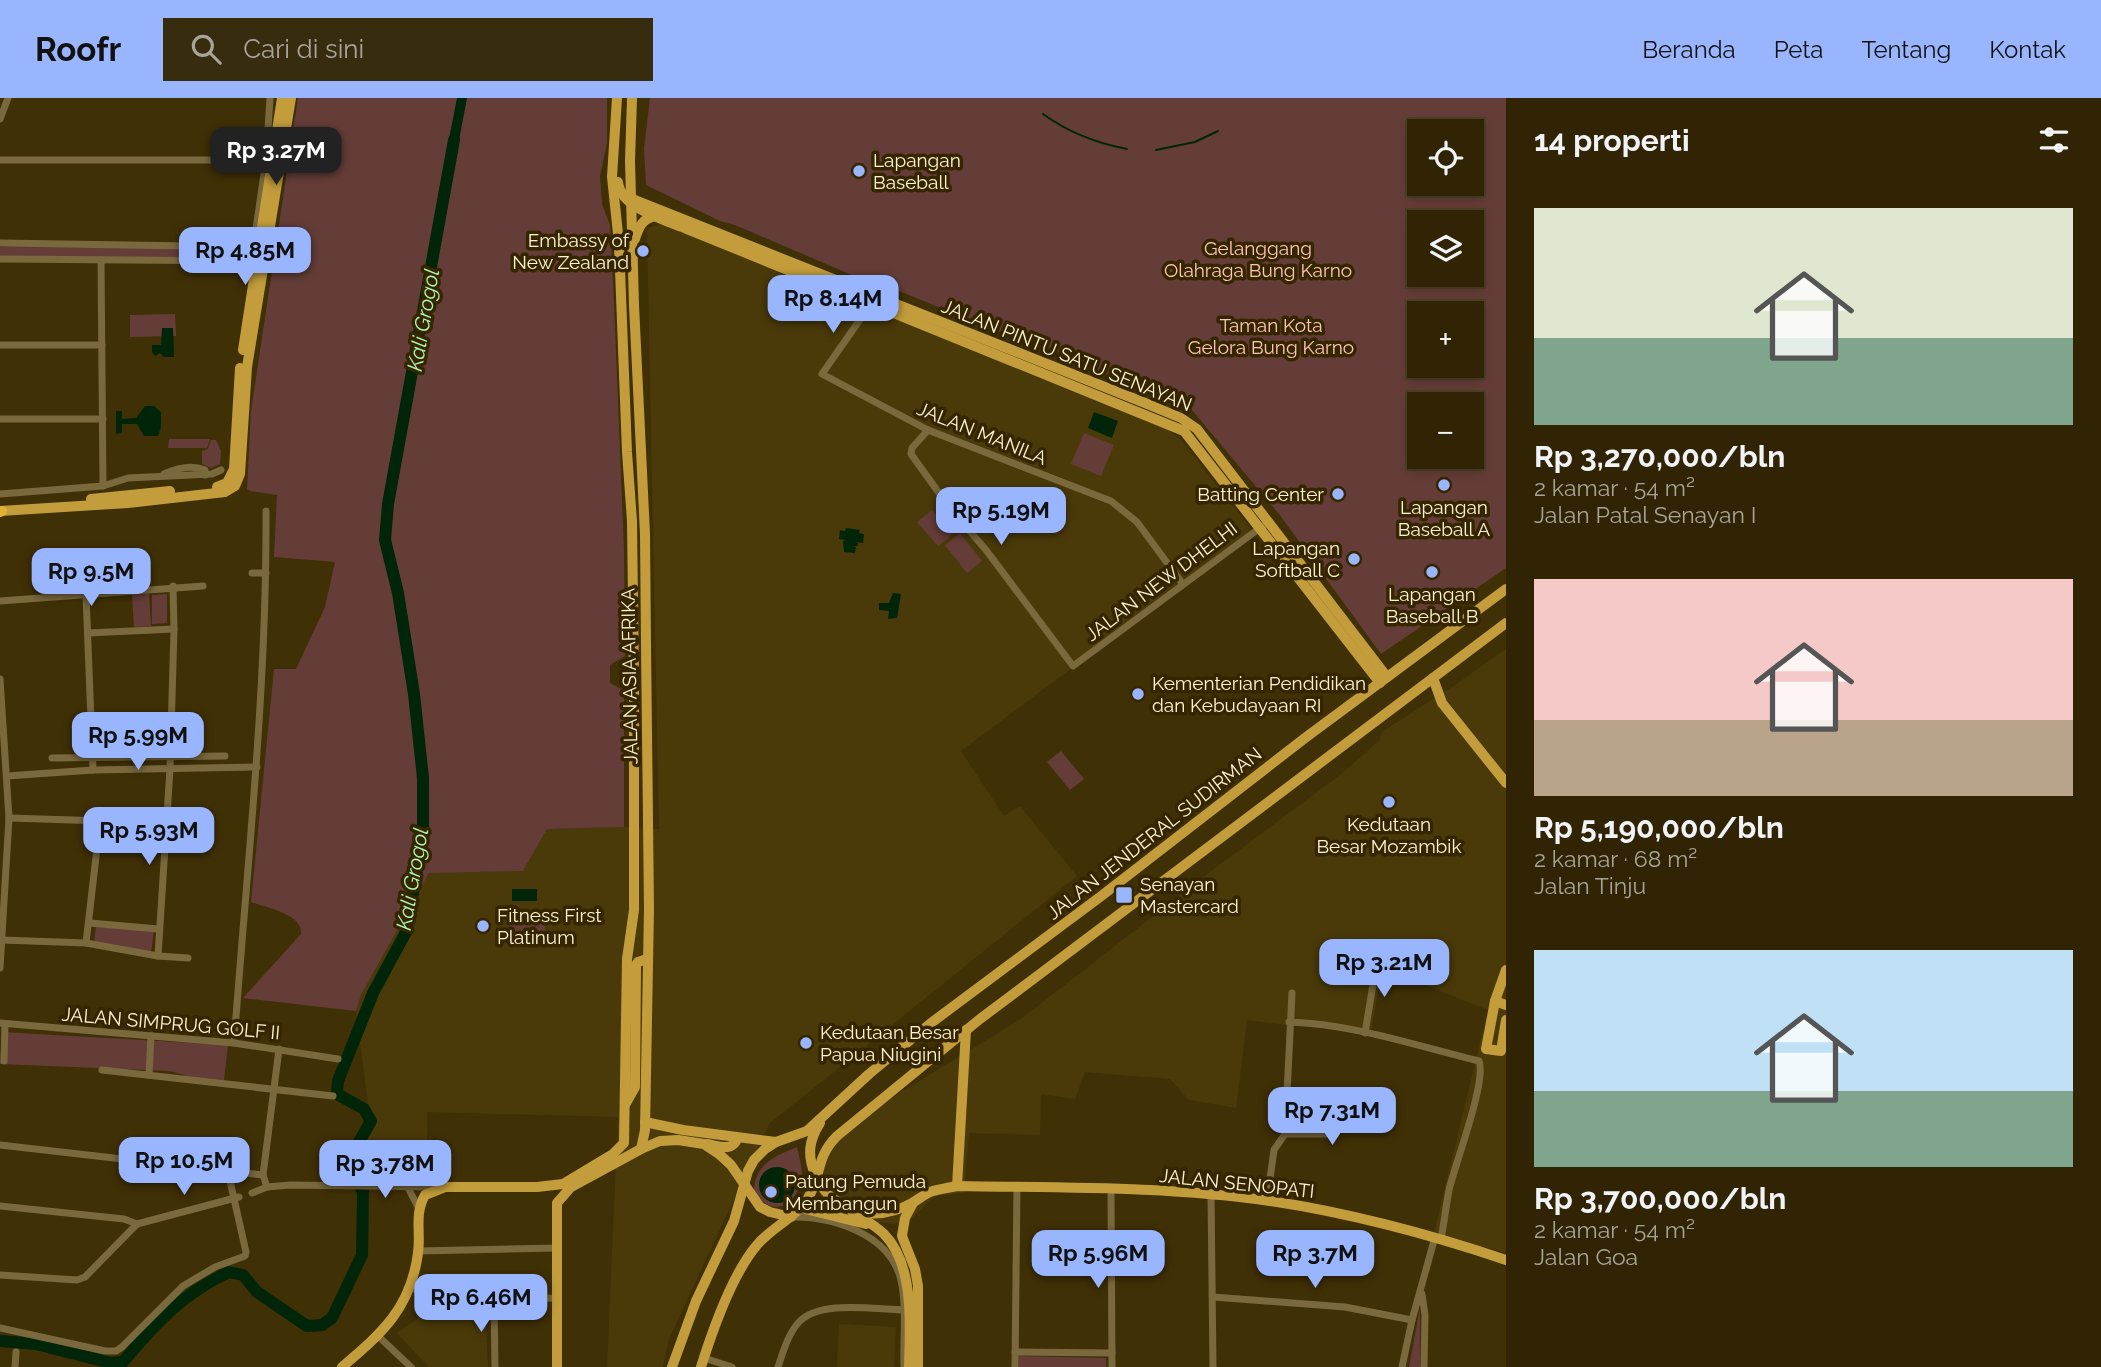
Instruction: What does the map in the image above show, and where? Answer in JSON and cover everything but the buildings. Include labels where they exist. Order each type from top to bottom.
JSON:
[{"type":"main road","points":[[264,247],[282,98]]},
{"type":"main road","points":[[0,510],[225,492],[238,481],[247,367],[261,261],[291,98]]},
{"type":"main road","points":[[617,98],[624,115],[629,111],[633,98]]},
{"type":"main road","name":"JALAN ASIA AFRIKA","points":[[445,1187],[537,1187],[563,1184],[613,1154],[624,1143],[627,971],[634,910],[634,668],[632,521],[626,452],[619,243],[612,177],[617,98]]},
{"type":"main road","points":[[633,98],[635,182],[642,196],[658,212],[640,225],[633,248]]},
{"type":"main road","name":"JALAN ASIA AFRIKA","points":[[633,98],[630,119],[630,202],[645,534],[649,898],[645,1122],[641,1149]]},
{"type":"main road","points":[[615,125],[619,189],[630,202],[622,210],[619,243]]},
{"type":"main road","name":"JALAN PINTU SATU SENAYAN","points":[[630,202],[857,293],[872,302],[1184,431],[1258,528],[1303,575]]},
{"type":"main road","points":[[621,304],[628,300],[634,305]]},
{"type":"main road","name":"JALAN PINTU SATU SENAYAN","points":[[872,302],[1144,402],[1189,423],[1197,429],[1268,522],[1303,575],[1384,680]]},
{"type":"main road","name":"JALAN JENDERAL SUDIRMAN","points":[[776,1142],[807,1130],[932,1023],[1305,738],[1506,589]]},
{"type":"main road","points":[[702,1362],[723,1308],[748,1257],[766,1236],[801,1208],[812,1191],[824,1150],[837,1136],[966,1030],[1506,624]]},
{"type":"main road","points":[[634,668],[646,667]]},
{"type":"main road","points":[[1433,678],[1440,699],[1506,783]]},
{"type":"main road","points":[[1420,688],[1440,699]]},
{"type":"main road","points":[[625,1103],[635,1087],[636,965],[647,959]]},
{"type":"main road","points":[[1506,970],[1495,1001],[1486,1049],[1501,1051],[1506,1020]]},
{"type":"main road","points":[[1495,1001],[1506,1004]]},
{"type":"main road","points":[[849,1209],[881,1214],[913,1203],[929,1192],[957,1186],[966,1030]]},
{"type":"main road","points":[[828,1111],[811,1140],[810,1162],[824,1191],[887,1236],[891,1244],[904,1273],[907,1310],[906,1367]]},
{"type":"main road","points":[[645,1122],[660,1127],[737,1139],[776,1142]]},
{"type":"main road","points":[[660,1127],[657,1134],[660,1141]]},
{"type":"main road","points":[[557,1203],[571,1187],[660,1141],[678,1140],[729,1147],[737,1139]]},
{"type":"main road","points":[[672,1367],[696,1301],[733,1221],[743,1184],[754,1160],[776,1142]]},
{"type":"main road","points":[[704,1144],[725,1158],[760,1208],[791,1217]]},
{"type":"main road","name":"JALAN SENOPATI","points":[[957,1186],[1211,1194],[1268,1200],[1333,1211],[1438,1238],[1506,1260]]},
{"type":"main road","points":[[342,1367],[378,1336],[402,1306],[411,1286],[418,1251],[418,1207],[425,1195],[445,1187]]},
{"type":"main road","points":[[537,1187],[550,1194],[557,1203],[557,1367]]},
{"type":"main road","points":[[913,1203],[905,1218],[902,1236],[915,1269],[918,1286],[918,1367]]},
{"type":"main road","points":[[801,1208],[873,1226]]},
{"type":"street","points":[[0,118],[8,98]]},
{"type":"street","points":[[230,245],[252,240],[255,236],[266,160],[270,98]]},
{"type":"street","points":[[0,160],[266,160]]},
{"type":"street","points":[[0,243],[264,247]]},
{"type":"street","points":[[210,262],[211,245]]},
{"type":"street","points":[[0,259],[261,261]]},
{"type":"street","points":[[101,260],[103,485]]},
{"type":"street","name":"JALAN MANILA","points":[[872,302],[822,374],[928,430],[1111,501],[1137,522],[1182,583]]},
{"type":"street","points":[[0,345],[102,345]]},
{"type":"street","points":[[0,419],[103,419]]},
{"type":"street","name":"JALAN NEW DHELHI","points":[[928,430],[911,454],[948,507],[986,551],[1073,666],[1268,522]]},
{"type":"street","points":[[0,494],[103,485],[132,477],[215,474],[221,470]]},
{"type":"street","points":[[132,477],[132,499]]},
{"type":"street","points":[[234,1043],[257,767],[266,573],[266,511]]},
{"type":"street","points":[[252,573],[266,573]]},
{"type":"street","points":[[158,956],[170,769],[173,586]]},
{"type":"street","points":[[0,601],[173,586],[203,586]]},
{"type":"street","points":[[86,595],[93,770]]},
{"type":"street","points":[[88,634],[174,629]]},
{"type":"street","points":[[0,678],[9,818],[0,968]]},
{"type":"street","points":[[52,758],[225,756]]},
{"type":"street","points":[[7,776],[93,770],[257,767]]},
{"type":"street","points":[[9,818],[166,823]]},
{"type":"street","points":[[86,943],[100,822]]},
{"type":"street","points":[[90,923],[158,929]]},
{"type":"street","points":[[2,940],[86,943],[158,956],[188,958]]},
{"type":"street","points":[[1365,1033],[1377,960]]},
{"type":"street","points":[[1268,1200],[1274,1150],[1285,1134],[1292,993]]},
{"type":"street","points":[[1289,1022],[1365,1033],[1479,1061],[1481,1067],[1476,1096],[1422,1290],[1420,1304],[1424,1367]]},
{"type":"street","points":[[3,1024],[4,1061]]},
{"type":"street","name":"JALAN SIMPRUG GOLF II","points":[[3,1024],[234,1043],[338,1059]]},
{"type":"street","points":[[149,1075],[151,1036]]},
{"type":"street","points":[[267,1187],[263,1175],[279,1049]]},
{"type":"street","points":[[102,1070],[333,1096]]},
{"type":"street","points":[[1285,1134],[1326,1134],[1370,1117]]},
{"type":"street","points":[[0,1145],[263,1175]]},
{"type":"street","points":[[0,1328],[105,1351],[116,1351],[122,1347],[192,1279],[245,1256],[236,1198],[228,1172]]},
{"type":"street","points":[[406,1186],[418,1207]]},
{"type":"street","points":[[252,1193],[267,1187],[445,1187]]},
{"type":"street","points":[[1015,1367],[1017,1187]]},
{"type":"street","points":[[1111,1190],[1112,1367]]},
{"type":"street","points":[[1211,1194],[1213,1367]]},
{"type":"street","points":[[0,1275],[77,1280],[85,1278],[137,1224],[236,1198]]},
{"type":"street","points":[[0,1206],[124,1219],[137,1224]]},
{"type":"street","points":[[778,1367],[791,1332],[810,1314],[828,1308],[907,1310],[898,1271],[892,1259],[870,1238],[853,1229],[809,1216],[791,1217]]},
{"type":"street","points":[[418,1251],[557,1248]]},
{"type":"street","points":[[411,1286],[430,1301],[557,1298]]},
{"type":"street","points":[[1213,1297],[1345,1307],[1412,1320]]},
{"type":"street","points":[[494,1300],[495,1367]]},
{"type":"street","points":[[1402,1367],[1412,1320],[1420,1304]]},
{"type":"street","points":[[378,1336],[411,1367]]},
{"type":"street","points":[[15,1367],[16,1352]]},
{"type":"street","points":[[1015,1352],[1112,1353]]},
{"type":"street","points":[[702,1362],[732,1367]]},
{"type":"shaded area","points":[[457,98],[467,98],[456,156],[446,154]]},
{"type":"shaded area","points":[[664,224],[1161,424],[1182,441],[1253,532],[961,751],[1004,816],[1020,806],[1077,876],[769,1124],[668,1341],[663,1367],[607,1367],[618,1117],[427,1112],[427,1180],[351,1180],[345,1162],[369,1111],[356,1011],[361,995],[429,873],[523,871],[547,829],[659,829],[647,230]]},
{"type":"shaded area","points":[[162,328],[173,328],[174,357],[164,357],[160,353],[155,356],[152,352],[152,345],[161,345]]},
{"type":"shaded area","points":[[145,406],[154,406],[161,412],[158,436],[144,436],[137,424],[122,424],[122,433],[116,434],[116,411],[122,411],[122,419],[136,418]]},
{"type":"shaded area","points":[[1094,412],[1118,421],[1112,438],[1088,428]]},
{"type":"shaded area","points":[[846,528],[860,530],[859,533],[864,534],[863,543],[855,542],[858,546],[853,546],[856,547],[855,553],[844,552],[843,541],[846,540],[839,539],[840,530],[845,531]]},
{"type":"shaded area","points":[[893,593],[901,594],[897,618],[888,619],[889,611],[879,610],[879,603],[889,603]]},
{"type":"shaded area","points":[[1506,649],[1506,1253],[1434,1233],[1488,1010],[1382,968],[1371,1032],[1294,1018],[1294,1026],[1247,1020],[1236,1108],[1189,1100],[1170,1079],[1085,1072],[1075,1099],[1041,1094],[1040,1135],[969,1133],[964,1193],[934,1196],[906,1224],[819,1220],[823,1168],[839,1130],[1021,1019],[1340,775],[1380,740],[1382,732]]},
{"type":"shaded area","points":[[512,889],[537,889],[537,901],[512,901]]},
{"type":"shaded area","points":[[777,1167],[789,1173],[795,1185],[789,1197],[777,1203],[765,1197],[759,1185],[765,1173]]},
{"type":"shaded area","points":[[485,1303],[488,1367],[429,1367],[397,1333],[432,1309]]},
{"type":"shaded area","points":[[839,1324],[896,1327],[894,1367],[837,1367]]},
{"type":"green space","points":[[298,98],[607,98],[607,143],[600,176],[602,204],[610,225],[624,551],[625,656],[610,665],[610,683],[621,689],[624,696],[624,827],[547,829],[523,871],[429,873],[361,995],[356,1011],[243,998],[301,934],[300,927],[290,917],[251,902],[274,669],[296,669],[325,607],[335,562],[274,557],[277,495],[247,489],[251,411]]},
{"type":"green space","name":"Gelanggang Olahraga Bung Karno","points":[[650,98],[1506,98],[1506,568],[1381,654],[1279,514],[1192,410],[1154,398],[1150,378],[1122,376],[1119,382],[1039,343],[1012,337],[899,291],[887,290],[720,221],[646,185],[644,149]]},
{"type":"green space","points":[[0,247],[205,248],[204,259],[0,257]]},
{"type":"green space","points":[[175,314],[176,336],[130,337],[130,315]]},
{"type":"green space","points":[[1084,433],[1114,445],[1101,476],[1071,464]]},
{"type":"green space","points":[[169,439],[210,439],[207,448],[168,448]]},
{"type":"green space","points":[[211,440],[216,440],[221,451],[220,464],[211,468],[202,464],[202,451],[208,449]]},
{"type":"green space","points":[[932,510],[952,535],[938,546],[917,522]]},
{"type":"green space","points":[[960,533],[982,561],[967,573],[945,545]]},
{"type":"green space","points":[[149,594],[151,626],[134,627],[132,595]]},
{"type":"green space","points":[[167,594],[167,623],[152,624],[152,595]]},
{"type":"green space","points":[[1061,751],[1084,779],[1070,790],[1047,762]]},
{"type":"green space","points":[[508,919],[545,919],[545,936],[508,936]]},
{"type":"green space","points":[[96,925],[154,931],[151,952],[94,944]]},
{"type":"green space","points":[[2,1032],[228,1045],[224,1080],[191,1077],[170,1071],[0,1064]]},
{"type":"green space","points":[[797,1147],[802,1173],[798,1191],[781,1206],[767,1204],[754,1191],[758,1174],[768,1162]]},
{"type":"green space","points":[[1420,1308],[1420,1367],[1409,1367]]},
{"type":"green space","points":[[1019,1356],[1106,1358],[1106,1367],[1019,1367]]},
{"type":"waterway","points":[[1043,114],[1083,136],[1127,149]]},
{"type":"waterway","points":[[1156,150],[1195,142],[1218,131]]},
{"type":"waterway","name":"Kali Grogol","points":[[0,1341],[36,1344],[111,1363],[123,1362],[171,1311],[198,1289],[229,1272],[243,1275],[257,1292],[307,1326],[322,1325],[332,1318],[362,1255],[363,1192],[351,1168],[351,1156],[371,1121],[364,1109],[337,1094],[338,1081],[373,993],[406,932],[423,836],[423,778],[414,694],[398,593],[385,540],[388,504],[454,140]]},
{"type":"waterway","name":"Kali Grogol","points":[[110,1367],[111,1363]]},
{"type":"place","name":"Lapangan Baseball","points":[[859,171]]},
{"type":"place","name":"Embassy of New Zealand","points":[[643,251]]},
{"type":"place","name":"Lapangan Baseball A","points":[[1444,485]]},
{"type":"place","name":"Batting Center","points":[[1338,494]]},
{"type":"place","name":"Lapangan Softball C","points":[[1354,559]]},
{"type":"place","name":"Lapangan Baseball B","points":[[1432,572]]},
{"type":"place","name":"Kementerian Pendidikan dan Kebudayaan RI","points":[[1138,694]]},
{"type":"place","name":"Kedutaan Besar Mozambik","points":[[1389,802]]},
{"type":"place","name":"Senayan Mastercard","points":[[1124,895]]},
{"type":"place","name":"Fitness First Platinum","points":[[483,926]]},
{"type":"place","name":"Kedutaan Besar Papua Niugini","points":[[806,1043]]},
{"type":"place","name":"Patung Pemuda Membangun","points":[[771,1192]]},
{"type":"park label","name":"Taman Kota Gelora Bung Karno","points":[[1271,336]]}]
